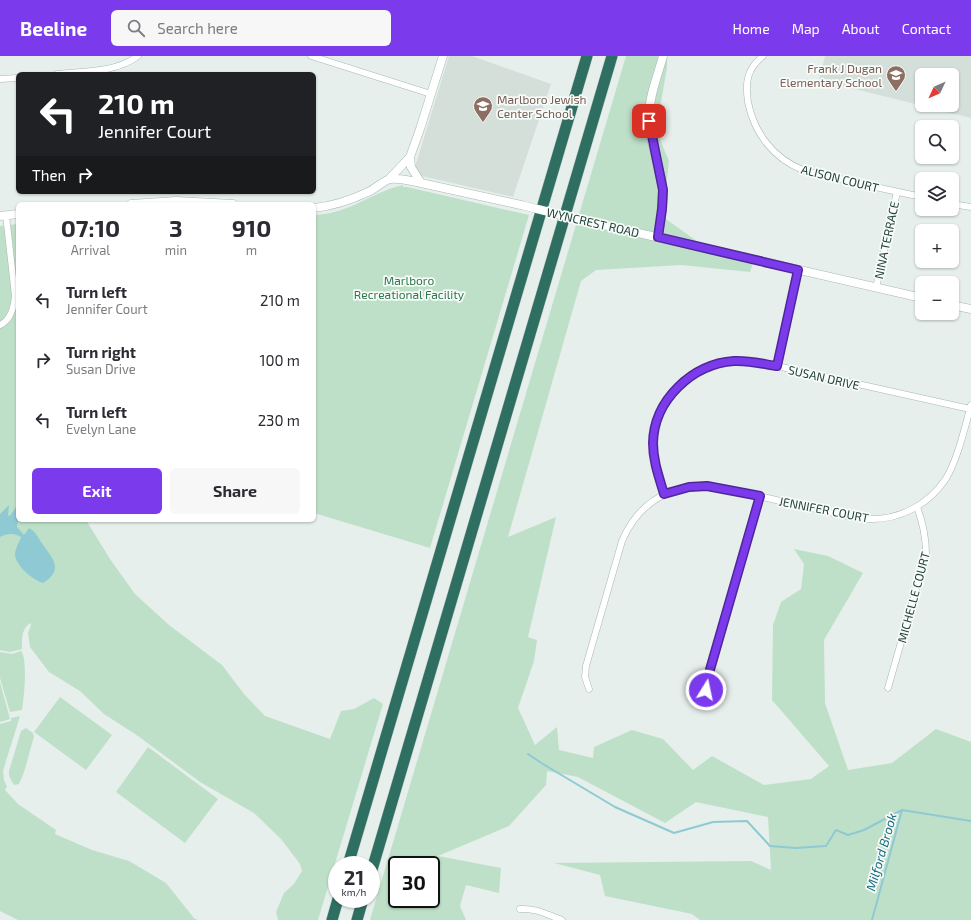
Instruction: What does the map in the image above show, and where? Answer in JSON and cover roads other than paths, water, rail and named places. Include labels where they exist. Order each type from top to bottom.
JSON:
[{"type":"highway","points":[[351,856],[587,56]]},
{"type":"highway","points":[[376,856],[612,56]]},
{"type":"highway","points":[[332,920],[335,908]]},
{"type":"highway","points":[[357,920],[360,908]]},
{"type":"street","points":[[78,72],[109,69],[127,63],[138,56]]},
{"type":"street","points":[[311,56],[431,94]]},
{"type":"street","points":[[421,183],[411,168],[410,157],[443,56]]},
{"type":"street","points":[[658,237],[663,190],[648,115],[663,56]]},
{"type":"street","name":"ALISON COURT","points":[[763,56],[750,70],[748,80],[748,96],[754,122],[770,147],[785,160],[804,170],[915,196]]},
{"type":"street","points":[[0,79],[16,78]]},
{"type":"street","points":[[316,208],[333,205],[369,192],[389,179],[410,157]]},
{"type":"street","name":"WYNCREST ROAD","points":[[389,179],[421,183],[915,296]]},
{"type":"street","name":"NINA TERRACE","points":[[876,288],[897,192]]},
{"type":"street","points":[[161,202],[195,202]]},
{"type":"street","points":[[959,205],[971,207]]},
{"type":"street","points":[[0,325],[8,318],[14,307],[15,296],[3,216],[16,214]]},
{"type":"street","points":[[777,366],[798,270]]},
{"type":"street","points":[[959,306],[971,309]]},
{"type":"street","name":"SUSAN DRIVE","points":[[664,494],[655,463],[654,440],[660,414],[673,392],[683,382],[706,368],[721,363],[733,361],[777,366],[970,407]]},
{"type":"street","name":"JENNIFER COURT","points":[[589,689],[585,677],[586,666],[622,541],[630,526],[646,507],[664,494],[689,487],[707,486],[868,519],[889,517],[917,507],[939,488],[950,470],[970,407]]},
{"type":"street","points":[[710,704],[706,690],[707,680],[760,496]]},
{"type":"street","name":"MICHELLE COURT","points":[[888,688],[926,554],[924,523],[917,507]]},
{"type":"street","points":[[520,910],[535,910],[562,920]]},
{"type":"water","points":[[9,505],[8,515],[10,516],[16,507],[17,527],[24,535],[29,528],[33,531],[52,558],[55,568],[54,573],[43,583],[35,579],[18,564],[15,555],[21,537],[10,534],[0,537],[0,514]]},
{"type":"waterway","points":[[528,754],[615,807],[674,833],[713,822],[747,821],[770,846],[796,848],[826,846],[836,830],[848,835],[864,830],[902,810]]},
{"type":"waterway","name":"Milford Brook","points":[[872,920],[902,810],[971,821]]},
{"type":"place","name":"Frank J Dugan Elementary School","points":[[896,92]]},
{"type":"place","name":"Marlboro Jewish Center School","points":[[483,123]]},
{"type":"park label","name":"Marlboro Recreational Facility","points":[[409,287]]}]
